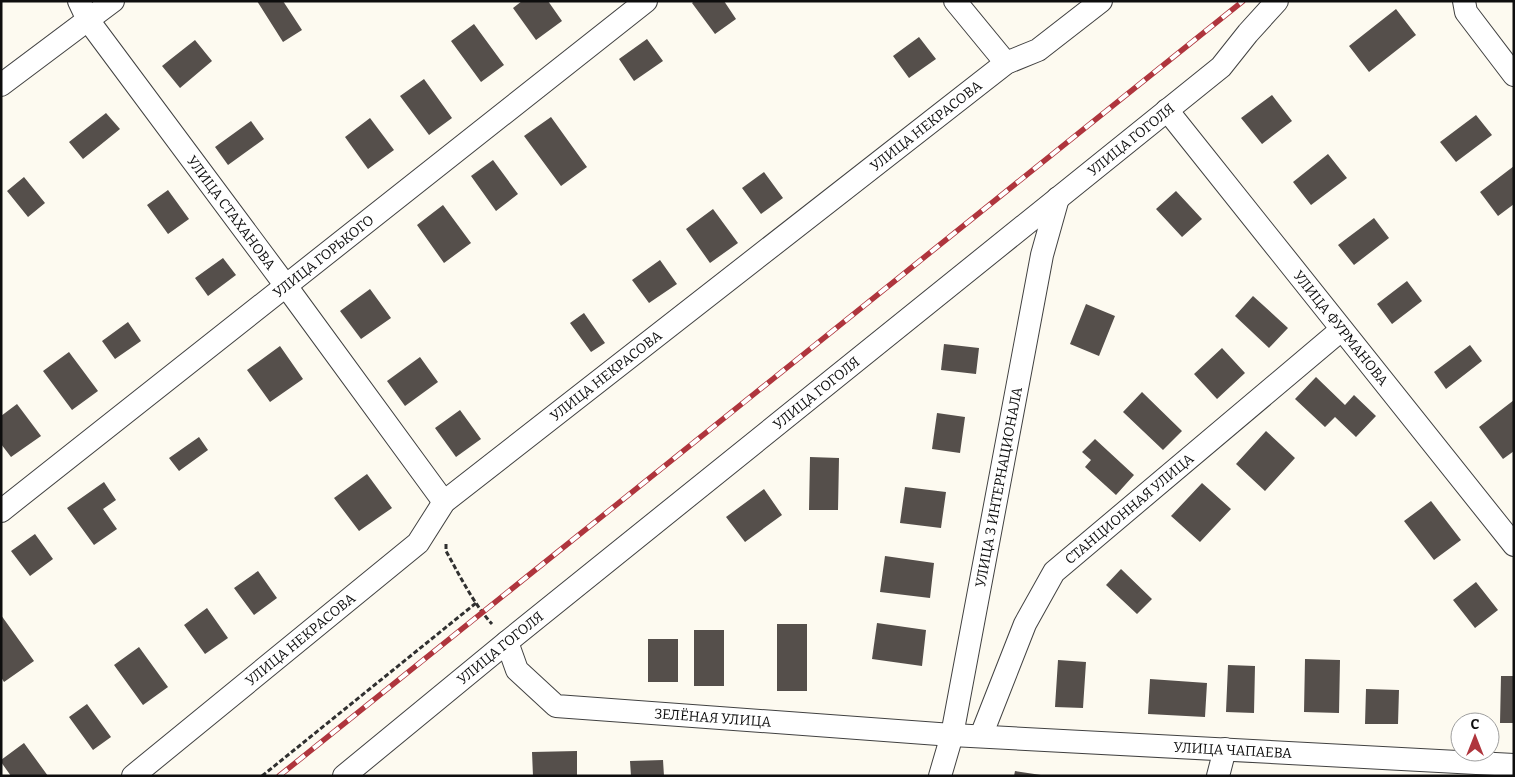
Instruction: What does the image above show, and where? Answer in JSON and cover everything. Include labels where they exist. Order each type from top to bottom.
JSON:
[{"type":"street","points":[[1,85],[83,11],[112,1]]},
{"type":"street","name":"УЛИЦА ГОРЬКОГО","points":[[1,511],[646,1]]},
{"type":"street","points":[[956,1],[1006,63]]},
{"type":"street","name":"УЛИЦА НЕКРАСОВА","points":[[133,776],[418,544],[444,502],[1006,63],[1038,50],[1101,1]]},
{"type":"street","name":"УЛИЦА ГОГОЛЯ","points":[[344,776],[507,642],[1220,67],[1277,1]]},
{"type":"street","points":[[1464,1],[1466,12],[1514,75]]},
{"type":"street","name":"УЛИЦА СТАХАНОВА","points":[[83,11],[444,502]]},
{"type":"street","name":"УЛИЦА ФУРМАНОВА","points":[[1167,110],[1514,545]]},
{"type":"street","name":"УЛИЦА 3 ИНТЕРНАЦИОНАЛА","points":[[940,776],[952,735],[1042,255],[1058,198]]},
{"type":"street","name":"СТАНЦИОННАЯ УЛИЦА","points":[[981,736],[1025,624],[1054,572],[1342,330]]},
{"type":"street","name":"ЗЕЛЁНАЯ УЛИЦА","points":[[507,642],[517,670],[556,706],[952,735]]},
{"type":"street","name":"УЛИЦА ЧАПАЕВА","points":[[952,735],[1225,749],[1503,768]]},
{"type":"street","points":[[1218,776],[1225,749]]},
{"type":"path","points":[[446,541],[446,550],[482,613],[507,642]]},
{"type":"path","points":[[262,776],[476,603]]},
{"type":"building","points":[[257,1],[283,1],[302,30],[283,42]]},
{"type":"building","points":[[522,1],[548,1],[562,21],[536,40],[513,8]]},
{"type":"building","points":[[694,1],[724,1],[736,19],[715,34],[692,3]]},
{"type":"building","points":[[1396,9],[1416,35],[1369,72],[1349,46]]},
{"type":"building","points":[[474,24],[504,65],[481,82],[451,41]]},
{"type":"building","points":[[919,37],[936,59],[909,78],[893,56]]},
{"type":"building","points":[[647,39],[663,61],[634,81],[619,59]]},
{"type":"building","points":[[195,40],[212,61],[180,88],[162,66]]},
{"type":"building","points":[[424,79],[452,118],[429,135],[400,96]]},
{"type":"building","points":[[1272,95],[1292,121],[1262,144],[1241,118]]},
{"type":"building","points":[[106,113],[120,129],[83,159],[69,142]]},
{"type":"building","points":[[1476,115],[1492,135],[1456,162],[1440,142]]},
{"type":"building","points":[[551,117],[587,167],[561,186],[524,136]]},
{"type":"building","points":[[370,118],[394,150],[368,169],[345,137]]},
{"type":"building","points":[[251,121],[264,139],[228,165],[215,147]]},
{"type":"building","points":[[1328,154],[1347,178],[1311,205],[1293,182]]},
{"type":"building","points":[[493,160],[518,194],[496,211],[471,176]]},
{"type":"building","points":[[1514,166],[1514,204],[1498,216],[1480,192]]},
{"type":"building","points":[[764,172],[783,198],[761,214],[742,188]]},
{"type":"building","points":[[24,177],[45,203],[28,217],[7,191]]},
{"type":"building","points":[[168,190],[189,219],[168,234],[147,205]]},
{"type":"building","points":[[1176,191],[1202,219],[1182,237],[1156,209]]},
{"type":"building","points":[[443,205],[471,243],[444,263],[417,225]]},
{"type":"building","points":[[713,209],[738,243],[710,263],[686,229]]},
{"type":"building","points":[[1374,218],[1389,238],[1354,265],[1338,245]]},
{"type":"building","points":[[223,258],[236,275],[208,296],[195,278]]},
{"type":"building","points":[[660,260],[677,284],[649,303],[632,280]]},
{"type":"building","points":[[1407,281],[1422,301],[1392,324],[1377,304]]},
{"type":"building","points":[[370,289],[391,318],[361,339],[340,311]]},
{"type":"building","points":[[1253,296],[1288,328],[1269,348],[1235,316]]},
{"type":"building","points":[[1086,304],[1115,316],[1099,356],[1070,344]]},
{"type":"building","points":[[584,313],[605,343],[591,352],[570,323]]},
{"type":"building","points":[[128,322],[141,341],[115,359],[102,341]]},
{"type":"building","points":[[944,344],[979,348],[976,374],[941,370]]},
{"type":"building","points":[[1470,345],[1482,361],[1446,389],[1434,372]]},
{"type":"building","points":[[280,346],[303,379],[270,402],[247,370]]},
{"type":"building","points":[[1222,348],[1245,373],[1217,399],[1194,374]]},
{"type":"building","points":[[69,352],[98,391],[72,410],[43,371]]},
{"type":"building","points":[[420,357],[438,382],[405,406],[387,381]]},
{"type":"building","points":[[1316,377],[1345,405],[1354,395],[1376,416],[1356,437],[1335,417],[1325,427],[1295,399]]},
{"type":"building","points":[[1142,392],[1182,431],[1163,450],[1123,412]]},
{"type":"building","points":[[1514,400],[1514,451],[1503,459],[1479,427]]},
{"type":"building","points":[[17,404],[41,436],[11,457],[1,444],[1,416]]},
{"type":"building","points":[[460,410],[481,439],[456,457],[435,428]]},
{"type":"building","points":[[937,413],[965,417],[960,453],[932,449]]},
{"type":"building","points":[[1266,431],[1295,458],[1265,491],[1236,464]]},
{"type":"building","points":[[199,437],[208,450],[179,471],[169,458]]},
{"type":"building","points":[[1095,439],[1134,475],[1116,495],[1085,467],[1091,460],[1082,452]]},
{"type":"building","points":[[810,457],[839,458],[838,510],[809,510]]},
{"type":"building","points":[[367,474],[392,508],[359,531],[334,498]]},
{"type":"building","points":[[104,482],[116,500],[103,509],[117,529],[94,545],[67,508]]},
{"type":"building","points":[[1202,483],[1231,509],[1200,542],[1171,516]]},
{"type":"building","points":[[905,487],[946,492],[941,528],[900,523]]},
{"type":"building","points":[[764,489],[782,515],[745,542],[726,517]]},
{"type":"building","points":[[1431,501],[1461,540],[1434,560],[1404,521]]},
{"type":"building","points":[[35,534],[53,559],[30,576],[11,551]]},
{"type":"building","points":[[885,556],[934,563],[930,598],[880,592]]},
{"type":"building","points":[[1121,569],[1152,599],[1137,614],[1106,585]]},
{"type":"building","points":[[258,571],[277,598],[254,615],[234,588]]},
{"type":"building","points":[[1476,582],[1498,610],[1475,628],[1453,600]]},
{"type":"building","points":[[207,608],[228,638],[205,654],[184,625]]},
{"type":"building","points":[[1,615],[34,661],[4,682],[1,677]]},
{"type":"building","points":[[877,623],[926,630],[922,666],[872,659]]},
{"type":"building","points":[[777,624],[807,624],[807,691],[777,691]]},
{"type":"building","points":[[694,630],[724,630],[724,686],[694,686]]},
{"type":"building","points":[[648,639],[678,639],[678,682],[648,682]]},
{"type":"building","points":[[139,647],[168,687],[143,705],[114,665]]},
{"type":"building","points":[[1305,659],[1340,660],[1339,713],[1304,712]]},
{"type":"building","points":[[1058,660],[1086,662],[1083,708],[1055,707]]},
{"type":"building","points":[[1228,665],[1255,666],[1254,713],[1226,712]]},
{"type":"building","points":[[1501,676],[1514,676],[1514,723],[1500,723]]},
{"type":"building","points":[[1150,679],[1207,683],[1205,717],[1148,714]]},
{"type":"building","points":[[1366,689],[1399,690],[1398,724],[1365,724]]},
{"type":"building","points":[[87,704],[111,737],[93,750],[69,717]]},
{"type":"building","points":[[24,743],[48,776],[11,776],[1,760]]},
{"type":"building","points":[[577,751],[577,776],[533,776],[532,752]]},
{"type":"building","points":[[663,760],[664,776],[631,776],[630,761]]},
{"type":"building","points":[[1015,771],[1041,775],[1041,776],[1014,776]]},
{"type":"railway","points":[[279,776],[1243,1]]}]
